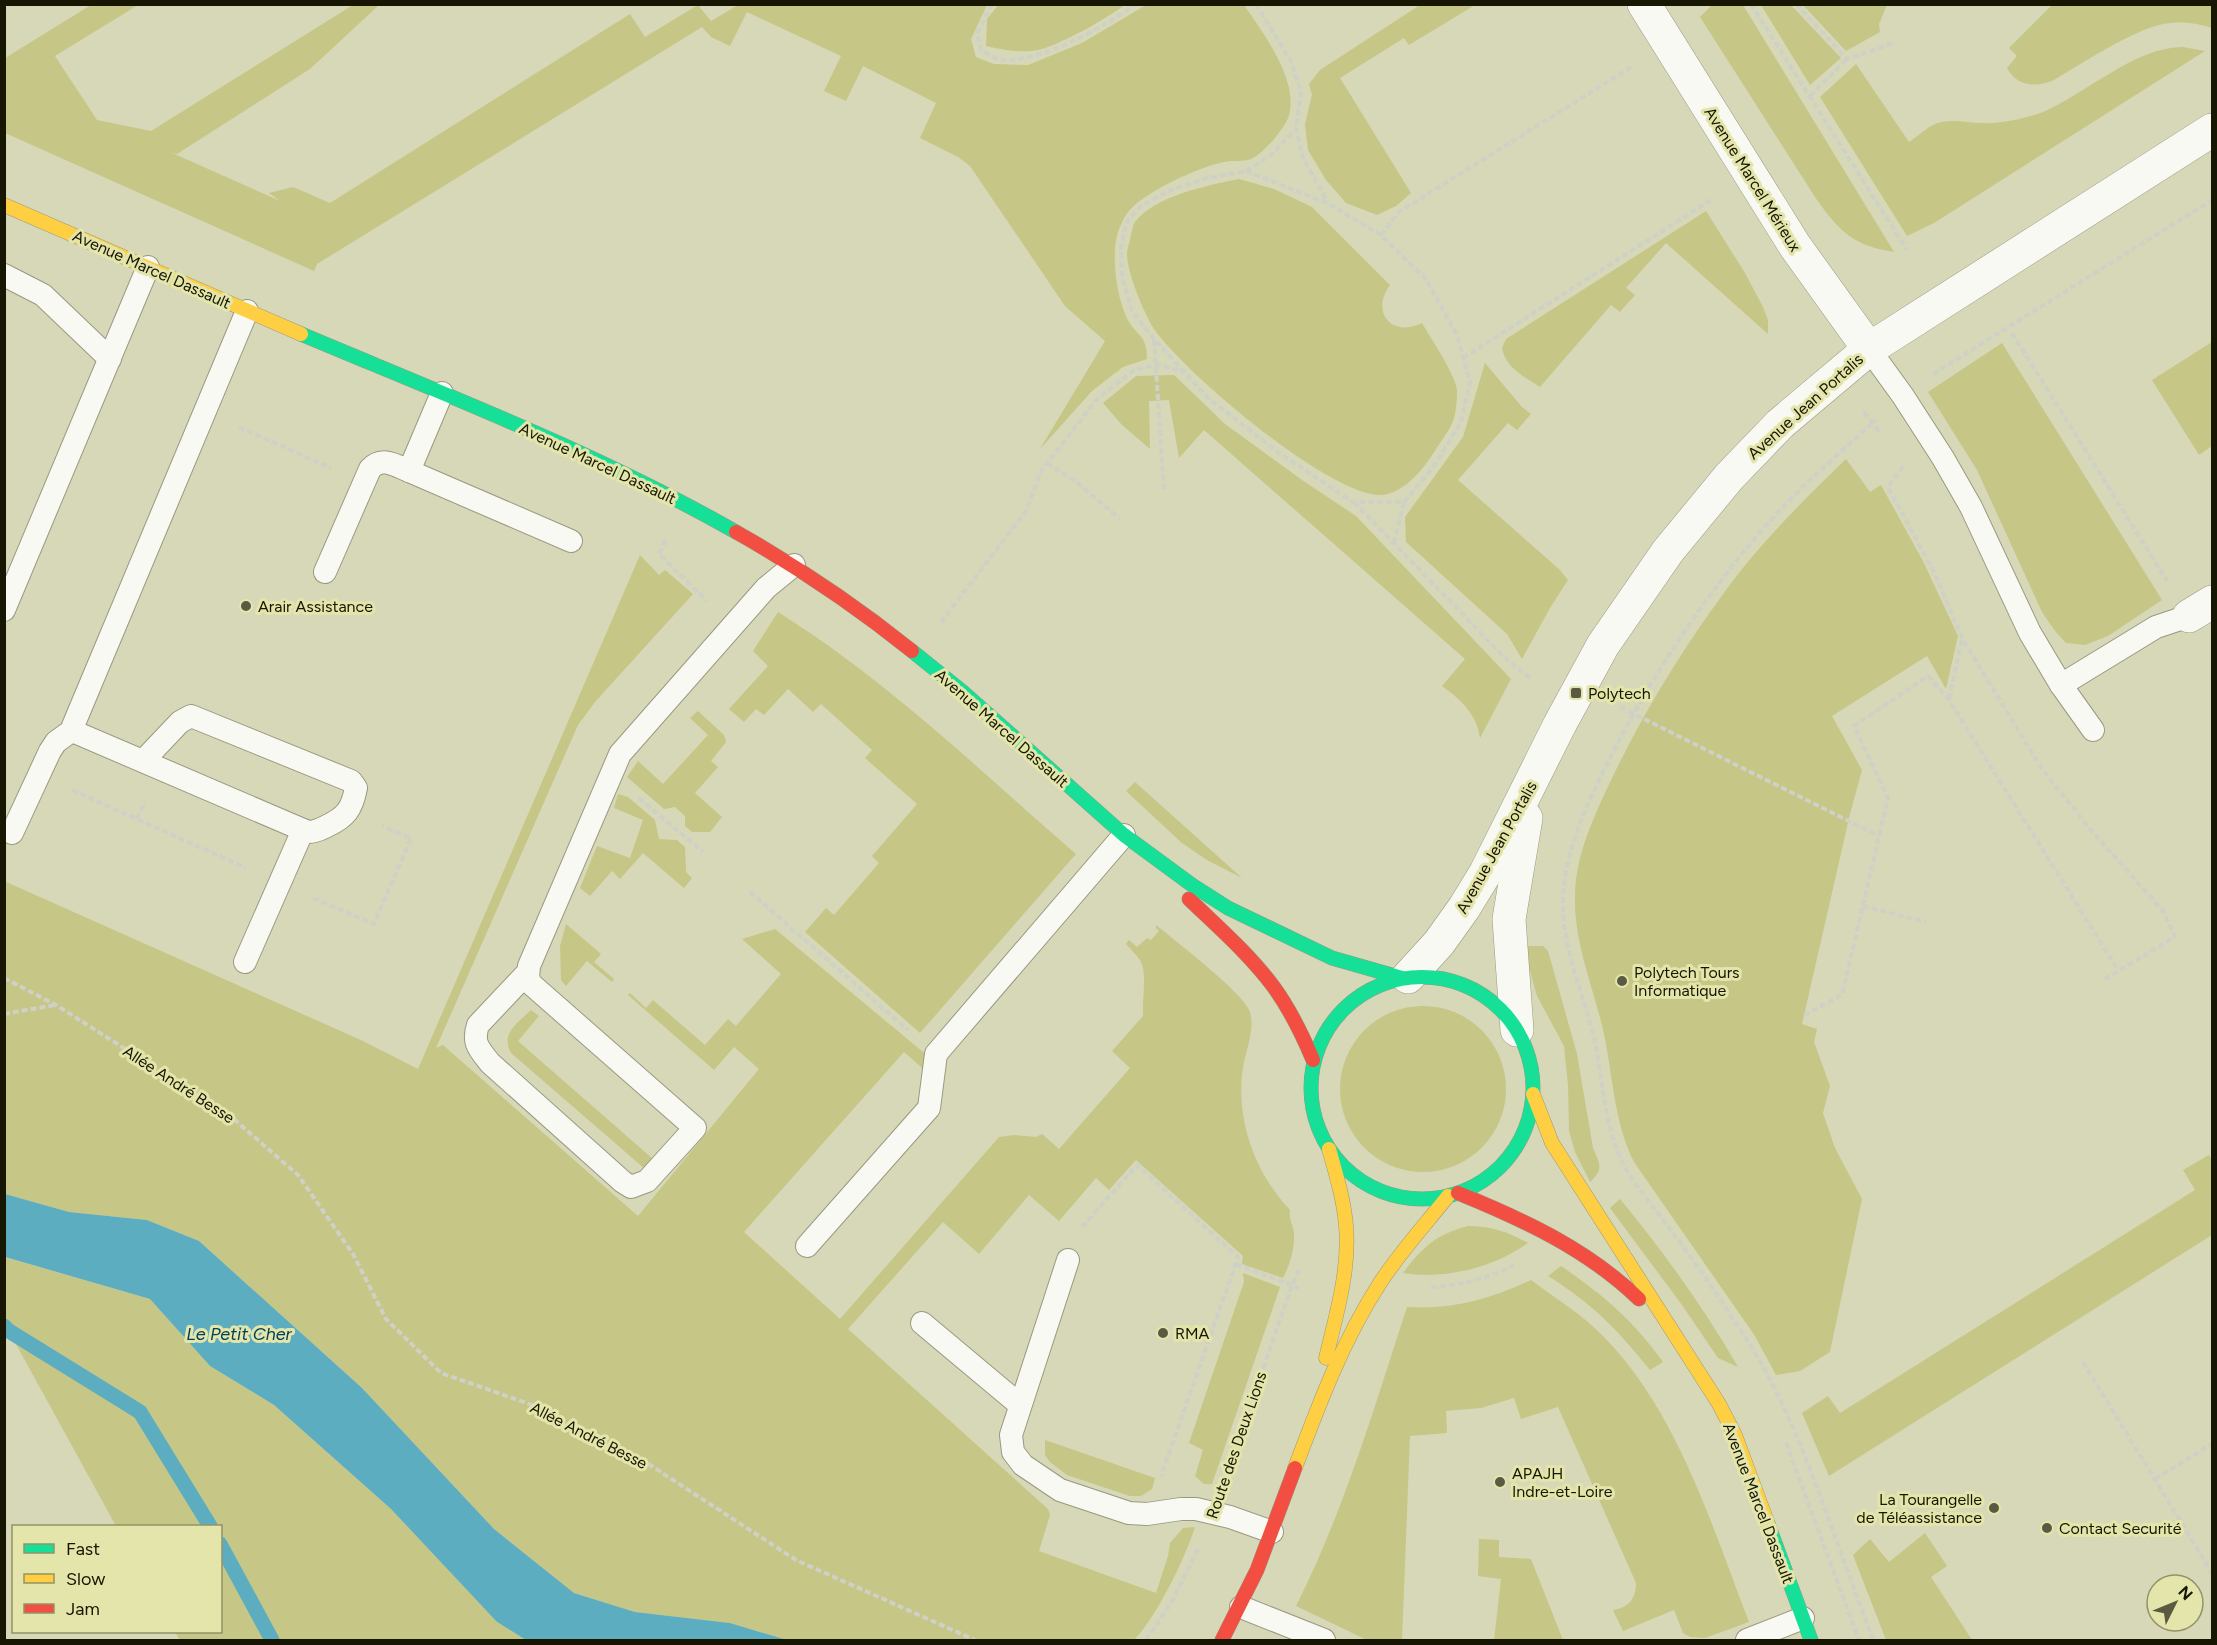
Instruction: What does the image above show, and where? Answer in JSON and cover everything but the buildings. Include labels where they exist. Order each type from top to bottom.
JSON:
[{"type":"street","name":"Avenue Marcel Mérieux","points":[[1644,4],[1795,246],[1869,349]]},
{"type":"street","name":"Avenue Jean Portalis","points":[[1405,977],[1439,943],[1464,909],[1486,872],[1603,645],[1668,551],[1729,477],[1768,436],[1829,381],[1869,349],[2212,130]]},
{"type":"street","name":"Avenue Marcel Dassault","points":[[4,205],[543,436],[703,513],[794,565],[916,653],[1124,835],[1239,948],[1271,983],[1285,1003],[1313,1060]]},
{"type":"street","name":"Avenue Jean Portalis","points":[[1517,1030],[1509,919],[1523,827],[1537,772]]},
{"type":"street","name":"Avenue Marcel Dassault","points":[[1124,835],[1192,885],[1245,916],[1332,958],[1405,977]]},
{"type":"street","points":[[1303,1447],[1336,1316],[1346,1242],[1346,1225],[1329,1149],[1315,1121],[1310,1091],[1313,1060],[1326,1031],[1346,1006],[1372,988],[1405,977],[1436,977],[1467,986],[1495,1004],[1517,1030],[1529,1061],[1533,1094],[1530,1113],[1516,1147],[1491,1175],[1453,1195],[1430,1199],[1393,1195],[1369,1185],[1350,1172],[1329,1149]]},
{"type":"street","name":"Avenue Marcel Dassault","points":[[1533,1094],[1552,1143],[1702,1374],[1735,1435],[1811,1641]]},
{"type":"street","name":"Avenue Marcel Dassault","points":[[1453,1195],[1524,1220],[1605,1270],[1633,1292],[1678,1339]]},
{"type":"street","points":[[1222,1641],[1241,1606],[1272,1532],[1303,1447],[1358,1323],[1394,1263],[1453,1195]]},
{"type":"lane","points":[[4,610],[148,267]]},
{"type":"lane","points":[[4,275],[43,295],[110,359]]},
{"type":"lane","points":[[143,761],[180,722],[191,716],[197,717],[351,781],[356,788],[355,797],[346,815],[315,832],[303,830],[77,733],[74,729],[73,720],[247,311]]},
{"type":"lane","points":[[1869,349],[1904,396],[1971,507],[2030,633],[2061,685],[2093,730]]},
{"type":"lane","points":[[409,471],[442,393]]},
{"type":"lane","points":[[326,572],[370,469],[379,462],[385,461],[571,541]]},
{"type":"lane","points":[[528,972],[531,984],[695,1128],[647,1181],[631,1187],[490,1063],[479,1049],[474,1036],[478,1025],[528,972],[620,754],[766,588],[794,565]]},
{"type":"lane","points":[[2061,685],[2156,627],[2201,609]]},
{"type":"lane","points":[[12,833],[50,751],[56,742],[74,729]]},
{"type":"lane","points":[[245,962],[303,830]]},
{"type":"lane","points":[[807,1246],[929,1108],[936,1054],[1124,835]]},
{"type":"lane","points":[[1068,1260],[1011,1435],[1013,1452],[1023,1466],[1060,1490],[1129,1513],[1147,1514],[1196,1509],[1272,1532]]},
{"type":"lane","points":[[922,1323],[1020,1405]]},
{"type":"lane","points":[[1241,1606],[1324,1641]]},
{"type":"lane","points":[[1747,1641],[1803,1618]]},
{"type":"path","points":[[992,4],[977,33],[981,51],[999,59],[1037,56],[1087,34],[1135,4]]},
{"type":"path","points":[[1256,4],[1291,61],[1301,92],[1296,129],[1303,158],[1329,204]]},
{"type":"path","points":[[1751,4],[1907,250]]},
{"type":"path","points":[[1796,4],[1847,59]]},
{"type":"path","points":[[1810,96],[1847,59],[1894,43]]},
{"type":"path","points":[[1381,235],[1399,212],[1669,44]]},
{"type":"path","points":[[1296,129],[1271,155],[1245,171],[1204,179],[1171,190],[1141,206],[1127,221],[1120,246],[1122,277],[1132,311],[1154,339],[1208,398],[1269,446],[1353,502],[1505,658],[1532,680]]},
{"type":"path","points":[[1245,171],[1329,204],[1381,235],[1426,279],[1457,335],[1470,382],[1461,422],[1432,469],[1404,502],[1394,543]]},
{"type":"path","points":[[1463,358],[1711,200]]},
{"type":"path","points":[[1625,1167],[1609,1125],[1594,1040],[1568,943],[1563,902],[1572,846],[1585,809],[1634,714],[1691,624],[1729,571],[1771,520],[1872,424],[1939,370],[2212,200]]},
{"type":"path","points":[[2012,333],[2201,609]]},
{"type":"path","points":[[1154,339],[1164,489]]},
{"type":"path","points":[[916,653],[1026,511],[1041,471],[1098,398],[1134,370],[1157,365],[1183,371]]},
{"type":"path","points":[[1864,412],[1885,441]]},
{"type":"path","points":[[1898,459],[1904,467],[1888,487],[1934,572],[1962,638],[2042,769],[2089,828],[2163,911],[2175,937],[2103,980]]},
{"type":"path","points":[[1047,463],[1074,480],[1120,519]]},
{"type":"path","points":[[1353,502],[1404,502]]},
{"type":"path","points":[[669,534],[659,554],[732,625]]},
{"type":"path","points":[[1949,700],[1962,638]]},
{"type":"path","points":[[1804,1015],[1842,995],[1888,798],[1854,726],[1928,676],[1949,700],[2118,970]]},
{"type":"path","points":[[1620,707],[1880,836]]},
{"type":"path","points":[[611,775],[703,852]]},
{"type":"path","points":[[750,892],[936,1054]]},
{"type":"path","points":[[1863,906],[1926,922]]},
{"type":"path","name":"Allée André Besse","points":[[4,978],[56,1005],[228,1114],[298,1175],[353,1254],[386,1319],[441,1373],[538,1407],[647,1463],[796,1560],[975,1641]]},
{"type":"path","points":[[4,1014],[56,1005]]},
{"type":"path","points":[[1068,1260],[1078,1231],[1137,1165],[1238,1257],[1147,1514]]},
{"type":"path","points":[[1236,1264],[1308,1290]]},
{"type":"path","name":"Route des Deux Lions","points":[[1146,1641],[1172,1601],[1213,1513],[1292,1285],[1301,1266]]},
{"type":"path","points":[[2083,1362],[2212,1573]]},
{"type":"path","points":[[2155,1479],[2212,1444]]},
{"type":"green space","points":[[999,4],[1125,5],[1096,24],[1063,41],[1042,49],[1021,51],[986,46],[987,19]]},
{"type":"green space","points":[[2053,4],[2212,5],[2212,28],[2181,22],[2158,25],[2128,37],[2047,83],[2021,82],[2007,68],[2017,56],[2009,48]]},
{"type":"green space","points":[[91,5],[138,5],[55,56],[97,120],[151,131],[353,5],[379,5],[310,69],[177,154],[170,152],[280,201],[269,193],[293,187],[330,203],[630,14],[645,37],[698,5],[711,21],[738,5],[987,5],[971,39],[976,57],[994,64],[1028,65],[1082,43],[1146,5],[1244,5],[1283,69],[1288,83],[1290,110],[1278,134],[1266,148],[1254,157],[1248,160],[1227,161],[1186,175],[1144,198],[1126,215],[1116,241],[1117,286],[1129,323],[1143,339],[1147,359],[1123,367],[1092,391],[1040,449],[1105,341],[1065,306],[970,166],[958,157],[920,138],[936,103],[863,66],[846,101],[824,91],[841,56],[747,12],[730,46],[711,37],[702,27],[317,264],[314,271],[5,133],[5,58]]},
{"type":"green space","points":[[1420,5],[1475,5],[1409,45],[1404,38],[1340,78],[1411,193],[1396,206],[1377,215],[1346,203],[1326,180],[1308,150],[1305,124],[1312,95],[1309,84],[1320,70]]},
{"type":"green space","points":[[1712,5],[1743,5],[1894,252],[1868,246],[1849,236],[1833,221],[1817,200],[1700,17]]},
{"type":"green space","points":[[1761,5],[1791,5],[1841,58],[1810,85]]},
{"type":"green space","points":[[1803,5],[1887,5],[1879,24],[1880,32],[1846,51]]},
{"type":"green space","points":[[2183,47],[2205,51],[1934,223],[1907,236],[1820,97],[1856,64],[1909,142],[1937,123],[1956,121],[1996,123],[2043,112],[2147,54]]},
{"type":"green space","points":[[1239,179],[1274,189],[1312,207],[1390,285],[1382,304],[1387,320],[1393,325],[1402,327],[1422,323],[1448,367],[1457,391],[1453,422],[1420,471],[1405,486],[1396,491],[1377,495],[1353,488],[1291,452],[1224,400],[1171,349],[1150,322],[1136,292],[1127,260],[1135,222],[1155,205],[1168,199],[1198,188]]},
{"type":"green space","points":[[1706,211],[1745,273],[1763,307],[1768,320],[1768,334],[1666,243],[1626,288],[1635,295],[1620,312],[1611,305],[1540,387],[1507,361],[1502,348],[1506,339]]},
{"type":"green space","points":[[2212,342],[2212,446],[2199,455],[2152,380]]},
{"type":"green space","points":[[2002,343],[2162,600],[2108,636],[2085,645],[2066,643],[2042,612],[1977,470],[1928,392]]},
{"type":"green space","points":[[1485,363],[1522,407],[1531,414],[1517,430],[1508,423],[1458,480],[1560,570],[1568,580],[1522,659],[1507,634],[1406,542],[1405,517],[1463,437]]},
{"type":"green space","points":[[1174,375],[1225,424],[1356,516],[1511,679],[1480,738],[1467,708],[1442,686],[1465,659],[1204,430],[1179,458],[1169,400],[1149,401],[1150,449],[1122,425],[1103,403],[1136,376]]},
{"type":"green space","points":[[1846,459],[1870,492],[1881,485],[1923,561],[1958,636],[1946,689],[1927,656],[1832,716],[1862,770],[1802,1024],[1817,1029],[1814,1042],[1830,1086],[1823,1113],[1835,1148],[1862,1199],[1830,1352],[1800,1371],[1776,1375],[1755,1336],[1634,1162],[1627,1147],[1618,1115],[1604,1034],[1578,932],[1576,881],[1582,850],[1606,790],[1639,726],[1683,652],[1715,605],[1758,550]]},
{"type":"green space","points":[[640,555],[659,575],[665,570],[693,594],[595,702],[578,725],[436,1048],[443,1045],[638,1216],[759,1069],[734,1047],[714,1070],[628,995],[630,993],[646,1008],[653,1000],[705,1045],[728,1019],[736,1026],[781,974],[742,939],[775,929],[929,1057],[929,1074],[904,1052],[744,1232],[840,1319],[999,1137],[1014,1135],[1036,1137],[1042,1134],[1059,1149],[1130,1068],[1112,1051],[1143,1016],[1143,967],[1126,944],[1129,940],[1137,947],[1147,938],[1151,940],[1159,931],[1156,925],[1208,967],[1236,993],[1250,1012],[1250,1040],[1241,1087],[1242,1106],[1250,1144],[1258,1162],[1267,1179],[1290,1210],[1294,1246],[1283,1278],[1242,1264],[1243,1256],[1136,1160],[1109,1190],[1096,1178],[1059,1221],[1029,1195],[979,1254],[943,1222],[848,1329],[1048,1509],[1050,1515],[1039,1551],[1156,1593],[1170,1543],[1183,1528],[1195,1527],[1169,1587],[1151,1618],[1134,1640],[787,1640],[730,1623],[635,1612],[574,1593],[494,1529],[362,1388],[199,1241],[147,1220],[69,1212],[5,1194],[4,881],[363,1041],[418,1069]]},
{"type":"green space","points":[[778,612],[818,638],[895,696],[1076,854],[920,1033],[805,932],[826,908],[834,915],[879,863],[872,856],[917,804],[865,758],[872,750],[821,704],[813,712],[788,689],[764,715],[756,709],[744,722],[729,709],[768,666],[753,651]]},
{"type":"green space","points":[[698,711],[724,735],[726,742],[711,761],[718,767],[695,793],[722,817],[710,832],[692,832],[685,826],[685,816],[675,807],[664,809],[627,777],[638,761],[663,784],[708,735],[690,718]]},
{"type":"green space","points":[[1135,782],[1242,878],[1207,860],[1182,843],[1126,791]]},
{"type":"green space","points":[[618,794],[628,797],[655,820],[659,839],[677,840],[685,847],[686,872],[692,878],[684,888],[643,853],[620,879],[612,871],[590,896],[580,888],[597,846],[630,858],[643,820],[614,808]]},
{"type":"green space","points":[[566,924],[601,954],[594,962],[614,979],[612,982],[587,961],[566,986],[561,980],[560,946]]},
{"type":"green space","points":[[1526,946],[1543,946],[1548,951],[1577,1054],[1593,1148],[1599,1166],[1599,1170],[1590,1182],[1575,1152],[1569,1131],[1564,1046],[1537,996],[1527,961]]},
{"type":"green space","points":[[1423,1006],[1439,1007],[1455,1012],[1482,1030],[1500,1057],[1505,1073],[1505,1105],[1500,1121],[1482,1148],[1455,1166],[1439,1171],[1423,1172],[1407,1171],[1391,1166],[1364,1148],[1346,1121],[1341,1105],[1340,1089],[1341,1073],[1346,1057],[1364,1030],[1391,1012],[1407,1007]]},
{"type":"green space","points":[[531,1010],[539,1016],[518,1041],[653,1159],[645,1169],[511,1053],[508,1046],[509,1034]]},
{"type":"green space","points":[[2209,1155],[2212,1161],[2212,1235],[1829,1476],[1802,1413],[1828,1396],[1840,1413],[2195,1190],[2183,1170]]},
{"type":"green space","points":[[1620,1199],[1682,1280],[1738,1367],[1718,1358],[1610,1208]]},
{"type":"green space","points":[[1468,1226],[1499,1230],[1528,1243],[1500,1259],[1468,1270],[1435,1275],[1403,1273],[1431,1243],[1447,1233]]},
{"type":"green space","points":[[4,1257],[150,1299],[210,1366],[274,1405],[391,1509],[497,1622],[526,1640],[180,1640],[176,1633],[222,1633],[222,1525],[115,1525],[11,1335],[5,1332]]},
{"type":"green space","points":[[1561,1266],[1616,1309],[1640,1333],[1663,1362],[1650,1370],[1604,1318],[1579,1297],[1548,1276]]},
{"type":"green space","points":[[1243,1273],[1280,1287],[1212,1484],[1204,1484],[1195,1476],[1203,1450],[1189,1443],[1244,1282]]},
{"type":"green space","points":[[1531,1280],[1596,1329],[1630,1367],[1652,1399],[1690,1471],[1749,1622],[1705,1638],[1690,1637],[1683,1633],[1674,1610],[1623,1631],[1613,1610],[1627,1605],[1633,1598],[1636,1583],[1558,1407],[1521,1419],[1514,1398],[1481,1408],[1446,1411],[1447,1433],[1410,1436],[1402,1640],[1367,1640],[1296,1606],[1344,1496],[1407,1307],[1440,1307],[1471,1302],[1501,1293]]},
{"type":"green space","points":[[1045,1440],[1155,1478],[1152,1489],[1141,1496],[1130,1496],[1067,1475],[1050,1462],[1045,1455]]},
{"type":"green space","points":[[1925,1533],[1947,1566],[1931,1577],[1972,1640],[1886,1640],[1853,1555],[1870,1539],[1889,1562]]},
{"type":"green space","points":[[1479,1539],[1499,1540],[1499,1557],[1531,1559],[1563,1640],[1494,1640],[1501,1579],[1478,1576]]},
{"type":"water","name":"Le Petit Cher","points":[[5,1194],[69,1212],[147,1220],[199,1241],[362,1388],[494,1529],[574,1593],[635,1612],[730,1623],[787,1640],[526,1640],[497,1622],[391,1509],[274,1405],[210,1366],[150,1299],[5,1257]]},
{"type":"waterway","points":[[4,1326],[140,1412],[209,1525]]},
{"type":"waterway","points":[[222,1548],[272,1640]]},
{"type":"traffic: fast","points":[[301,334],[576,451],[736,532]]},
{"type":"traffic: fast","points":[[912,651],[963,692],[1124,835],[1192,885],[1228,908],[1332,958],[1402,978]]},
{"type":"traffic: fast","points":[[1411,977],[1433,977],[1465,985],[1484,995],[1501,1009],[1515,1026],[1525,1045],[1531,1066],[1533,1088],[1531,1110],[1525,1131],[1515,1150],[1501,1167],[1484,1181],[1465,1191],[1433,1199],[1411,1199],[1379,1191],[1360,1181],[1336,1159],[1319,1131],[1311,1099],[1311,1077],[1319,1045],[1329,1026],[1351,1002],[1379,985],[1411,977]]},
{"type":"traffic: fast","points":[[1768,1524],[1811,1640]]},
{"type":"traffic: slow","points":[[4,205],[301,334]]},
{"type":"traffic: slow","points":[[1533,1094],[1552,1143],[1719,1404],[1735,1435],[1768,1524]]},
{"type":"traffic: slow","points":[[1326,1358],[1344,1276],[1347,1243],[1343,1207],[1329,1149]]},
{"type":"traffic: slow","points":[[1295,1468],[1313,1420],[1354,1327],[1396,1260],[1448,1196]]},
{"type":"traffic: jam","points":[[736,532],[826,588],[870,618],[912,651]]},
{"type":"traffic: jam","points":[[1189,899],[1264,974],[1285,1004],[1313,1060]]},
{"type":"traffic: jam","points":[[1458,1193],[1554,1237],[1598,1265],[1639,1299]]},
{"type":"traffic: jam","points":[[1222,1640],[1257,1570],[1295,1468]]},
{"type":"place","name":"Arair Assistance","points":[[246,606]]},
{"type":"place","name":"Polytech","points":[[1576,693]]},
{"type":"place","name":"Polytech Tours Informatique","points":[[1622,981]]},
{"type":"place","name":"RMA","points":[[1163,1333]]},
{"type":"place","name":"APAJH Indre-et-Loire","points":[[1500,1482]]},
{"type":"place","name":"La Tourangelle de Téléassistance","points":[[1994,1508]]},
{"type":"place","name":"Contact Securité","points":[[2047,1528]]}]
